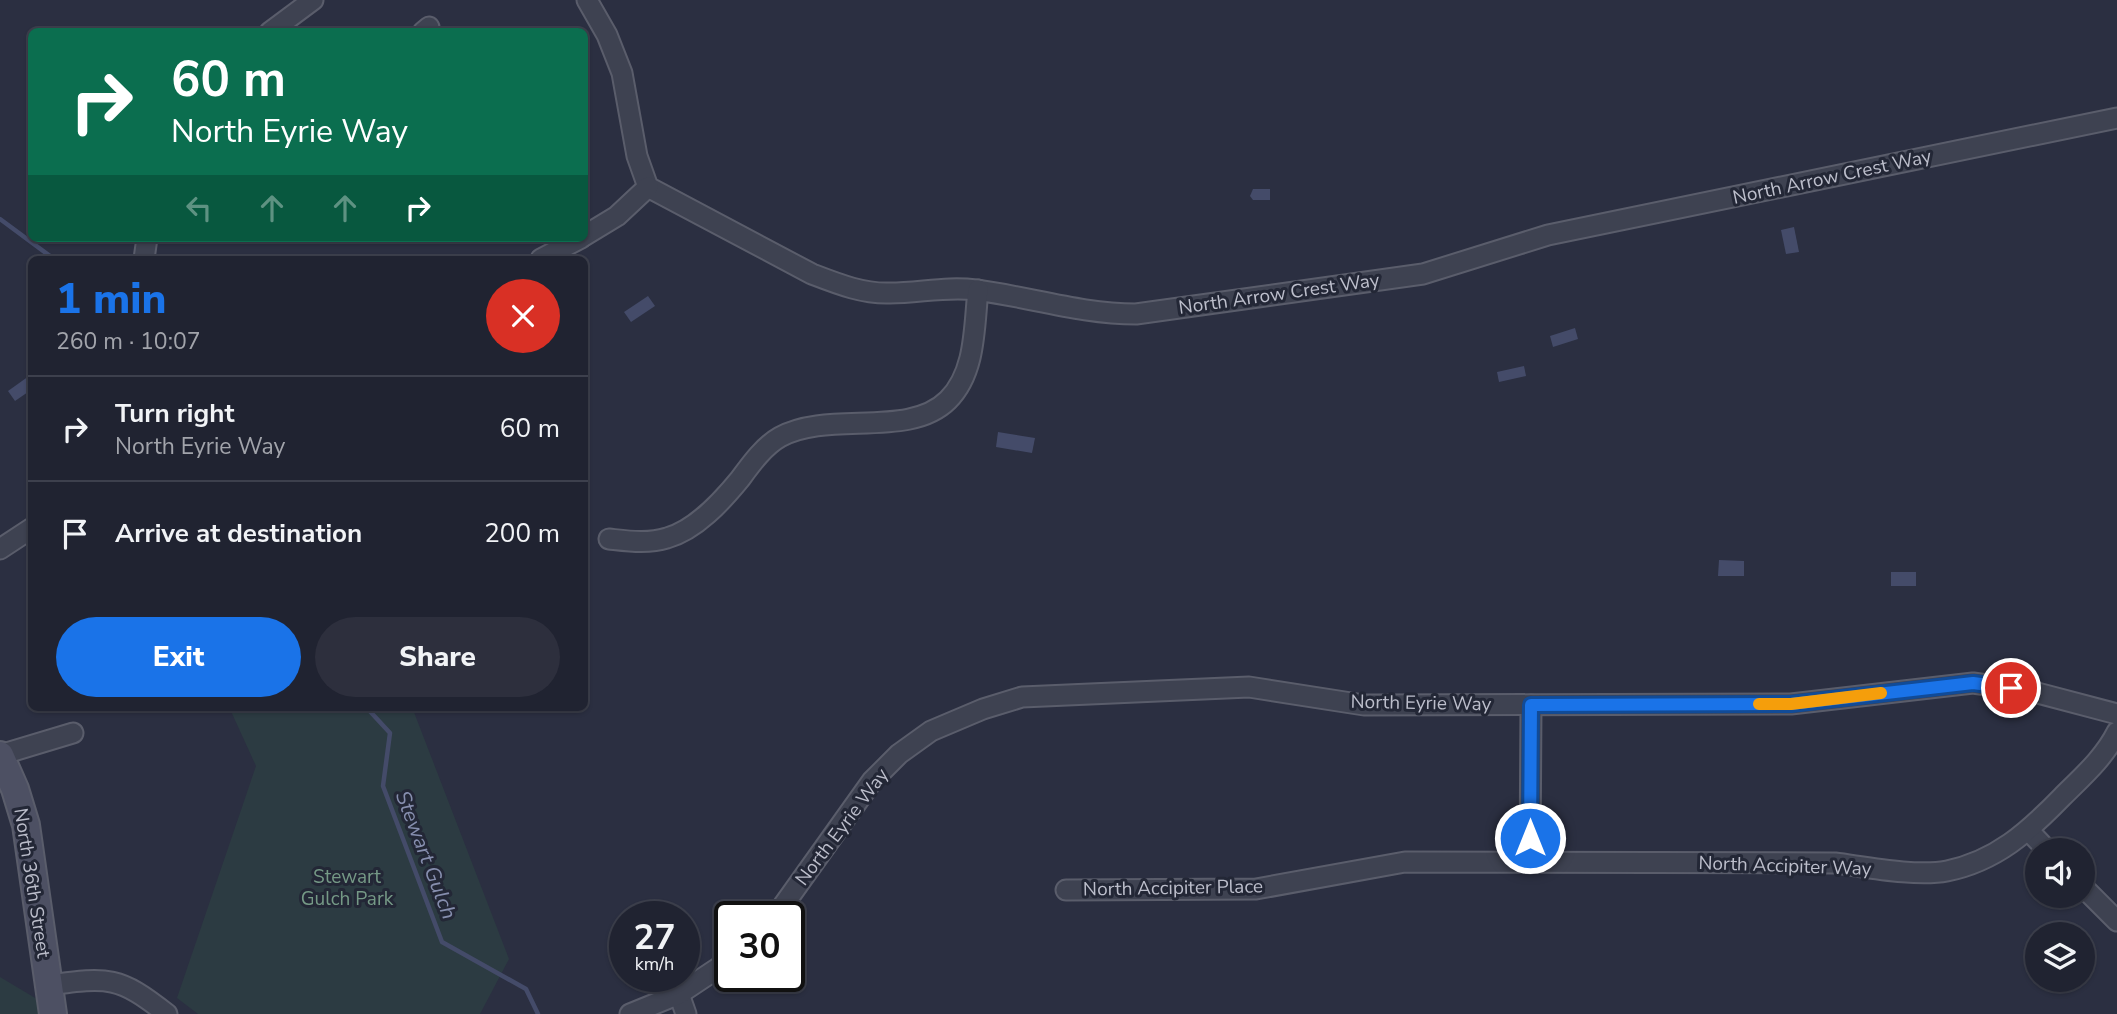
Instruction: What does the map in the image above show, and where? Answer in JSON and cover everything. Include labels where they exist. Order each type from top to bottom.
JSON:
[{"type":"street","points":[[275,28],[313,0]]},
{"type":"street","points":[[587,0],[607,35],[622,73],[637,156],[648,187],[617,216],[588,234]]},
{"type":"street","name":"North Arrow Crest Way","points":[[648,187],[812,274],[841,286],[889,293],[951,288],[978,290],[1106,314],[1136,314],[1423,274],[1548,235],[2117,118]]},
{"type":"street","points":[[547,256],[573,242]]},
{"type":"street","points":[[609,539],[638,542],[667,538],[697,522],[729,492],[753,462],[778,438],[806,426],[912,419],[931,413],[946,402],[960,386],[970,356],[978,290]]},
{"type":"street","points":[[0,550],[28,531]]},
{"type":"street","name":"North Eyrie Way","points":[[786,901],[872,781],[899,754],[931,731],[996,705],[1023,698],[1249,687],[1364,705],[1791,704],[1973,683],[2030,691],[2117,714]]},
{"type":"street","points":[[1530,863],[1531,705]]},
{"type":"street","name":"North Accipiter Way","points":[[1530,863],[1835,863],[1903,871],[1945,872],[1983,860],[2029,831],[2108,750],[2117,732]]},
{"type":"street","name":"North 36th Street","points":[[53,1014],[26,825],[15,789],[0,755],[73,733]]},
{"type":"street","points":[[2029,831],[2036,838]]},
{"type":"street","name":"North Accipiter Place","points":[[1066,890],[1256,888],[1405,862],[1530,863]]},
{"type":"street","points":[[2095,899],[2117,921]]},
{"type":"street","points":[[630,1014],[679,994],[714,971]]},
{"type":"street","points":[[49,985],[85,980],[122,984],[139,992],[167,1014]]},
{"type":"street","points":[[679,994],[686,1014]]},
{"type":"green space","name":"Stewart Gulch Park","points":[[231,711],[414,711],[509,959],[480,1014],[198,1014],[177,998],[256,766]]},
{"type":"green space","points":[[0,977],[62,1014],[0,1014]]},
{"type":"water","points":[[1253,189],[1270,189],[1270,200],[1253,200],[1250,196]]},
{"type":"water","points":[[1794,227],[1799,252],[1786,254],[1781,230]]},
{"type":"water","points":[[648,296],[655,306],[631,322],[624,312]]},
{"type":"water","points":[[1575,328],[1578,339],[1553,347],[1550,336]]},
{"type":"water","points":[[1524,366],[1526,376],[1499,382],[1497,372]]},
{"type":"water","points":[[28,377],[28,392],[15,401],[8,391]]},
{"type":"water","points":[[998,432],[1035,438],[1032,453],[996,447]]},
{"type":"water","points":[[1719,560],[1744,561],[1744,576],[1718,576]]},
{"type":"water","points":[[1891,572],[1916,572],[1916,586],[1891,586]]},
{"type":"waterway","name":"Stewart Gulch","points":[[0,219],[28,240]]},
{"type":"waterway","name":"Stewart Gulch","points":[[31,242],[50,256]]},
{"type":"waterway","name":"Stewart Gulch","points":[[370,711],[390,733],[383,786],[442,942],[526,989],[538,1014]]},
{"type":"slow traffic","points":[[1759,704],[1791,704],[1881,693]]},
{"type":"route","points":[[1530,838],[1531,705],[1791,704],[1973,683],[2011,688]]}]
